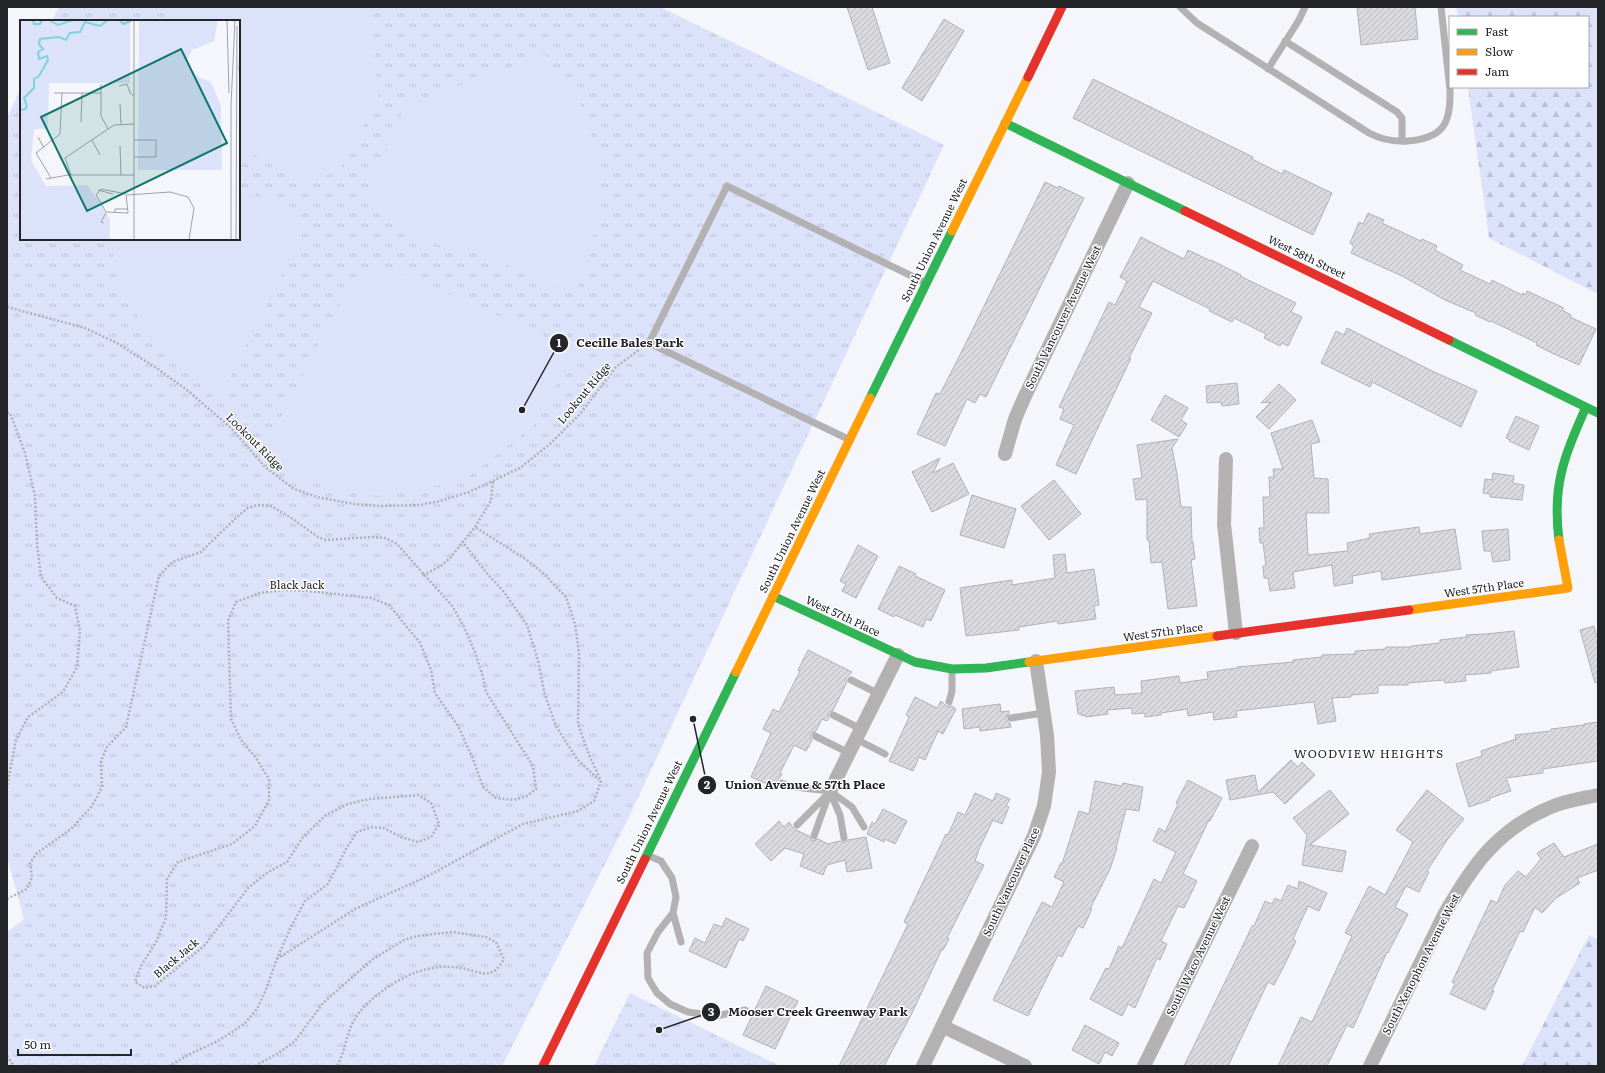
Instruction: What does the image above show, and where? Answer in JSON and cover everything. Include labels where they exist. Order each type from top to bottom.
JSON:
[{"type":"street","name":"South Union Avenue West","points":[[543,1066],[1062,7]]},
{"type":"street","name":"West 58th Street","points":[[1005,123],[1598,413]]},
{"type":"street","name":"South Vancouver Avenue West","points":[[1005,454],[1015,419],[1025,396],[1128,183]]},
{"type":"street","name":"West 57th Place","points":[[773,596],[915,662],[952,669],[986,668],[1568,588],[1558,518],[1559,479],[1564,459],[1586,407]]},
{"type":"street","points":[[1226,459],[1224,524],[1236,633]]},
{"type":"street","points":[[830,792],[898,655]]},
{"type":"street","name":"South Vancouver Place","points":[[922,1066],[1034,836],[1044,806],[1049,772],[1047,735],[1036,661]]},
{"type":"street","name":"South Xenophon Avenue West","points":[[1370,1066],[1444,916],[1457,892],[1484,854],[1502,836],[1542,811],[1566,802],[1598,795]]},
{"type":"street","name":"South Waco Avenue West","points":[[1144,1066],[1252,846]]},
{"type":"street","points":[[942,1026],[1026,1066]]},
{"type":"lane","points":[[1180,7],[1197,23],[1378,138],[1402,141],[1424,139],[1434,136],[1444,124],[1449,111],[1450,88]]},
{"type":"lane","points":[[1268,69],[1299,20],[1305,7]]},
{"type":"lane","points":[[1441,7],[1449,81]]},
{"type":"lane","points":[[1285,41],[1397,112],[1402,118],[1402,141]]},
{"type":"lane","points":[[850,440],[649,342],[727,186],[926,284]]},
{"type":"lane","points":[[948,702],[952,691],[952,669]]},
{"type":"lane","points":[[851,680],[879,694]]},
{"type":"lane","points":[[1011,718],[1043,713]]},
{"type":"lane","points":[[833,715],[885,754]]},
{"type":"lane","points":[[815,736],[850,753]]},
{"type":"lane","points":[[782,783],[794,787],[830,792],[852,807],[864,827]]},
{"type":"lane","points":[[797,825],[830,792]]},
{"type":"lane","points":[[814,836],[830,792]]},
{"type":"lane","points":[[830,792],[840,815],[844,838]]},
{"type":"lane","points":[[647,854],[661,861],[672,878],[676,897],[673,913],[681,942]]},
{"type":"lane","points":[[673,913],[658,932],[647,954],[648,978],[657,993],[670,1004],[688,1012],[716,1016],[745,1010]]},
{"type":"path","name":"Lookout Ridge","points":[[7,307],[85,328],[115,342],[187,390],[231,428],[265,467],[294,489],[317,497],[354,504],[381,506],[420,505],[440,501],[469,492],[520,468],[551,443],[580,414],[616,367],[649,342]]},
{"type":"path","points":[[7,413],[10,413],[25,454],[35,496],[37,544],[41,576],[57,598],[75,606],[80,631],[77,667],[63,692],[28,717],[16,740],[7,786]]},
{"type":"path","points":[[423,575],[446,562],[475,527],[491,501],[493,481]]},
{"type":"path","name":"Black Jack","points":[[7,898],[27,889],[32,877],[30,863],[37,853],[71,829],[92,806],[102,787],[101,761],[107,747],[126,727],[159,576],[172,562],[201,552],[238,516],[248,508],[257,505],[271,506],[318,537],[326,540],[366,537],[385,538],[397,544],[453,607],[464,627],[482,671],[486,692],[533,766],[536,789],[527,796],[514,800],[496,798],[483,787],[473,759],[458,726],[435,693],[431,670],[420,643],[389,605],[371,598],[308,591],[284,590],[260,593],[236,602],[228,622],[231,719],[240,740],[256,758],[268,779],[269,800],[255,826],[232,844],[178,862],[167,879],[166,918],[156,942],[141,966],[135,982],[145,988],[154,986],[204,946],[248,888],[268,872],[287,862],[303,837],[326,815],[348,804],[368,799],[418,795],[431,803],[439,824],[431,837],[418,842],[401,837],[384,828],[372,827],[357,832],[346,849],[328,884],[305,901],[290,928],[265,992],[257,1008],[245,1023],[218,1041],[169,1066]]},
{"type":"path","points":[[277,959],[355,909],[426,878],[523,824],[578,811],[594,801],[601,781],[589,755],[578,724],[577,677],[579,653],[575,624],[566,597],[544,574],[527,560],[475,527]]},
{"type":"path","points":[[462,541],[485,571],[504,592],[527,625],[538,661],[545,695],[556,726],[577,759],[601,781]]},
{"type":"path","points":[[255,1066],[277,1054],[295,1041],[323,1003],[372,959],[404,940],[417,936],[452,932],[486,937],[496,942],[504,959],[500,966],[491,973],[478,974],[464,968],[439,967],[411,974],[393,983],[369,1002],[357,1016],[349,1031],[345,1048],[336,1066]]},
{"type":"path","points":[[7,1056],[14,1066]]},
{"type":"green space","points":[[59,7],[660,7],[944,145],[627,821],[502,1066],[7,1066],[7,932],[24,919],[7,857],[7,118],[20,90],[20,240],[240,240],[240,20],[52,20]]},
{"type":"green space","points":[[166,7],[369,7],[379,95],[340,170],[307,182],[240,148],[240,20],[172,20]]},
{"type":"green space","points":[[1456,7],[1598,7],[1598,294],[1489,238],[1468,88],[1589,88],[1589,16],[1458,16]]},
{"type":"green space","points":[[545,54],[581,105],[598,159],[601,206],[583,276],[574,295],[478,252],[455,253],[379,215],[368,184],[405,106]]},
{"type":"green space","points":[[240,188],[299,216],[303,233],[221,395],[153,343],[118,282],[110,240],[240,240]]},
{"type":"green space","points":[[389,268],[576,350],[533,426],[463,481],[379,496],[290,476],[277,470],[266,446],[353,278]]},
{"type":"green space","points":[[1589,935],[1598,940],[1598,1066],[1522,1066]]},
{"type":"green space","points":[[630,993],[780,1066],[594,1066]]},
{"type":"building","points":[[847,7],[872,7],[890,63],[868,70]]},
{"type":"building","points":[[1357,7],[1415,7],[1418,39],[1361,45]]},
{"type":"building","points":[[944,19],[964,31],[922,101],[902,88]]},
{"type":"building","points":[[1093,79],[1253,157],[1252,159],[1282,174],[1284,170],[1332,193],[1313,235],[1073,118]]},
{"type":"building","points":[[1045,182],[1058,188],[1059,186],[1084,198],[986,397],[980,394],[975,403],[967,399],[945,446],[917,434],[936,393],[940,394],[962,351]]},
{"type":"building","points":[[1368,213],[1384,220],[1382,223],[1421,241],[1422,239],[1437,246],[1435,250],[1463,265],[1460,270],[1490,284],[1492,280],[1522,295],[1523,293],[1526,295],[1527,291],[1564,308],[1562,310],[1571,315],[1570,317],[1596,329],[1579,365],[1536,345],[1537,343],[1475,315],[1476,313],[1445,300],[1402,276],[1351,253],[1354,247],[1350,243],[1359,222],[1363,224]]},
{"type":"building","points":[[1141,237],[1184,259],[1188,250],[1211,260],[1296,303],[1291,312],[1302,317],[1288,346],[1282,343],[1280,346],[1264,338],[1266,334],[1234,318],[1232,322],[1209,311],[1210,309],[1153,281],[1139,307],[1152,313],[1129,358],[1131,358],[1076,474],[1056,465],[1074,425],[1060,419],[1064,409],[1059,407],[1109,302],[1115,305],[1127,281],[1120,277]]},
{"type":"building","points":[[1347,328],[1432,371],[1477,391],[1461,427],[1372,382],[1370,387],[1321,363],[1336,331],[1344,335]]},
{"type":"building","points":[[1237,383],[1239,404],[1222,406],[1221,402],[1207,403],[1206,386]]},
{"type":"building","points":[[1279,384],[1296,400],[1269,429],[1256,417],[1271,402],[1261,403]]},
{"type":"building","points":[[1165,395],[1188,408],[1181,420],[1187,424],[1179,437],[1151,420]]},
{"type":"building","points":[[1516,416],[1539,426],[1529,450],[1509,441],[1510,440],[1506,438]]},
{"type":"building","points":[[1312,420],[1320,442],[1311,444],[1314,478],[1328,479],[1329,513],[1306,513],[1308,555],[1348,551],[1347,543],[1370,538],[1369,534],[1419,527],[1420,534],[1455,529],[1461,569],[1382,580],[1381,571],[1352,576],[1353,583],[1334,586],[1332,565],[1293,572],[1295,588],[1270,591],[1268,578],[1264,578],[1263,566],[1266,566],[1263,543],[1260,543],[1259,528],[1264,528],[1263,497],[1270,497],[1269,477],[1274,477],[1273,469],[1283,469],[1271,433]]},
{"type":"building","points":[[1178,439],[1172,448],[1181,507],[1191,507],[1192,542],[1195,559],[1191,560],[1197,606],[1168,609],[1162,562],[1151,563],[1149,540],[1147,540],[1147,499],[1136,500],[1133,479],[1142,478],[1137,445]]},
{"type":"building","points":[[940,458],[933,473],[953,463],[969,494],[932,512],[912,472]]},
{"type":"building","points":[[1493,473],[1514,476],[1513,483],[1524,485],[1522,500],[1490,497],[1490,494],[1483,493],[1485,479],[1492,480]]},
{"type":"building","points":[[1054,480],[1081,514],[1049,540],[1021,506]]},
{"type":"building","points":[[972,495],[1016,509],[1004,548],[960,535]]},
{"type":"building","points":[[1508,529],[1510,560],[1493,562],[1491,551],[1484,551],[1482,531]]},
{"type":"building","points":[[858,545],[878,556],[856,598],[842,591],[846,584],[840,581]]},
{"type":"building","points":[[1065,554],[1067,573],[1094,569],[1099,605],[1094,606],[1096,619],[1058,624],[1057,621],[1019,627],[1019,630],[966,636],[960,588],[1012,580],[1012,585],[1055,578],[1053,555]]},
{"type":"building","points":[[899,566],[916,574],[915,576],[945,590],[931,621],[926,619],[923,627],[895,615],[894,617],[878,609]]},
{"type":"building","points":[[1594,626],[1596,634],[1598,634],[1598,682],[1595,683],[1580,630]]},
{"type":"building","points":[[1514,631],[1519,667],[1491,671],[1491,673],[1465,675],[1466,681],[1445,683],[1444,680],[1408,683],[1408,685],[1378,685],[1378,693],[1332,698],[1336,721],[1318,724],[1314,702],[1236,711],[1237,717],[1214,720],[1213,712],[1188,716],[1187,709],[1145,717],[1145,713],[1132,714],[1132,708],[1107,710],[1108,714],[1086,717],[1085,715],[1082,716],[1082,714],[1078,714],[1075,691],[1114,687],[1115,695],[1142,693],[1141,681],[1179,676],[1180,683],[1208,679],[1207,672],[1237,667],[1293,662],[1293,660],[1322,657],[1322,655],[1355,654],[1355,651],[1386,649],[1386,647],[1411,647],[1440,643],[1440,640],[1467,637],[1466,635]]},
{"type":"building","points":[[808,650],[852,672],[846,678],[847,682],[833,710],[828,713],[829,718],[827,721],[822,719],[816,731],[811,733],[810,737],[812,740],[806,751],[794,745],[780,773],[782,774],[777,781],[776,788],[751,777],[771,733],[763,729],[773,709],[779,712],[800,671],[798,670]]},
{"type":"building","points":[[915,697],[937,708],[941,701],[947,707],[952,706],[956,709],[943,734],[938,731],[925,760],[919,757],[913,771],[889,761],[909,717],[906,715]]},
{"type":"building","points":[[1000,704],[1001,712],[1009,711],[1006,718],[1011,727],[980,731],[980,727],[964,729],[962,709]]},
{"type":"building","points":[[1598,722],[1598,761],[1543,769],[1543,773],[1506,778],[1511,791],[1469,807],[1456,764],[1482,756],[1481,751],[1516,739],[1515,735],[1551,731],[1551,729]]},
{"type":"building","points":[[1291,760],[1298,767],[1302,762],[1315,775],[1285,804],[1273,792],[1230,800],[1226,780],[1255,775],[1258,792]]},
{"type":"building","points":[[1188,780],[1222,798],[1210,821],[1209,820],[1183,874],[1197,881],[1184,908],[1178,906],[1161,941],[1167,944],[1160,960],[1157,958],[1135,1008],[1128,1004],[1122,1016],[1090,999],[1106,968],[1109,969],[1119,946],[1122,948],[1154,879],[1161,883],[1176,852],[1153,841],[1159,828],[1165,832],[1178,804],[1176,803]]},
{"type":"building","points":[[1095,781],[1122,786],[1123,783],[1143,787],[1139,811],[1126,809],[1117,848],[1110,869],[1090,909],[1092,909],[1083,928],[1078,926],[1062,957],[1058,955],[1028,1016],[993,1000],[1042,902],[1052,907],[1064,882],[1054,877],[1061,863],[1062,864],[1079,811],[1089,814]]},
{"type":"building","points":[[1330,790],[1349,814],[1310,845],[1346,851],[1342,872],[1302,865],[1307,835],[1293,818]]},
{"type":"building","points":[[1427,790],[1464,819],[1447,840],[1427,871],[1429,872],[1419,892],[1406,886],[1395,907],[1408,914],[1388,953],[1387,952],[1353,1028],[1347,1025],[1327,1066],[1278,1066],[1301,1017],[1312,1022],[1352,936],[1345,933],[1369,886],[1385,895],[1413,842],[1396,830]]},
{"type":"building","points":[[975,793],[993,801],[996,793],[1010,799],[1006,806],[1009,807],[1002,824],[993,820],[979,849],[975,861],[984,865],[947,938],[949,939],[943,950],[942,949],[912,1013],[884,1066],[839,1066],[908,924],[904,922],[946,834],[948,835],[958,812],[965,815]]},
{"type":"building","points":[[883,809],[907,821],[895,844],[885,839],[884,842],[867,834],[872,822],[875,824]]},
{"type":"building","points":[[779,821],[784,827],[789,822],[794,829],[809,836],[812,841],[818,839],[828,844],[840,841],[845,843],[848,840],[866,837],[872,868],[847,872],[845,860],[827,865],[823,875],[800,866],[804,854],[785,848],[771,861],[755,844]]},
{"type":"building","points":[[1554,843],[1564,857],[1598,844],[1598,870],[1577,878],[1580,883],[1556,898],[1542,913],[1535,907],[1523,932],[1520,931],[1492,991],[1494,991],[1485,1010],[1450,994],[1455,984],[1452,982],[1491,900],[1497,903],[1505,885],[1518,871],[1526,877],[1541,859],[1537,853]]},
{"type":"building","points":[[1299,881],[1327,893],[1319,911],[1308,906],[1293,939],[1296,941],[1284,966],[1274,985],[1268,982],[1228,1066],[1184,1066],[1265,901],[1272,904],[1275,898],[1281,901],[1288,885],[1298,889]]},
{"type":"building","points":[[726,918],[749,929],[743,941],[739,939],[726,968],[689,951],[695,938],[705,943],[714,924],[722,927]]},
{"type":"building","points":[[766,986],[798,1001],[775,1049],[743,1035]]},
{"type":"building","points":[[1085,1025],[1119,1043],[1112,1056],[1105,1052],[1099,1064],[1072,1050]]},
{"type":"traffic: fast","points":[[1005,123],[1185,211]]},
{"type":"traffic: fast","points":[[870,398],[952,231]]},
{"type":"traffic: fast","points":[[1449,340],[1598,413]]},
{"type":"traffic: fast","points":[[1559,540],[1557,503],[1562,472],[1566,457],[1586,407]]},
{"type":"traffic: fast","points":[[773,596],[915,662],[952,669],[986,668],[1029,662]]},
{"type":"traffic: fast","points":[[645,859],[736,672]]},
{"type":"traffic: slow","points":[[952,231],[1028,77]]},
{"type":"traffic: slow","points":[[736,672],[870,398]]},
{"type":"traffic: slow","points":[[1409,610],[1568,588],[1559,540]]},
{"type":"traffic: slow","points":[[1029,662],[1217,636]]},
{"type":"traffic: jam","points":[[1028,77],[1062,7]]},
{"type":"traffic: jam","points":[[1185,211],[1449,340]]},
{"type":"traffic: jam","points":[[1217,636],[1409,610]]},
{"type":"traffic: jam","points":[[543,1066],[645,859]]},
{"type":"place","name":"Cecille Bales Park","points":[[522,410]]},
{"type":"place","name":"Union Avenue & 57th Place","points":[[693,719]]},
{"type":"place","name":"Mooser Creek Greenway Park","points":[[659,1030]]},
{"type":"district","name":"WOODVIEW HEIGHTS","points":[[1369,754]]}]
